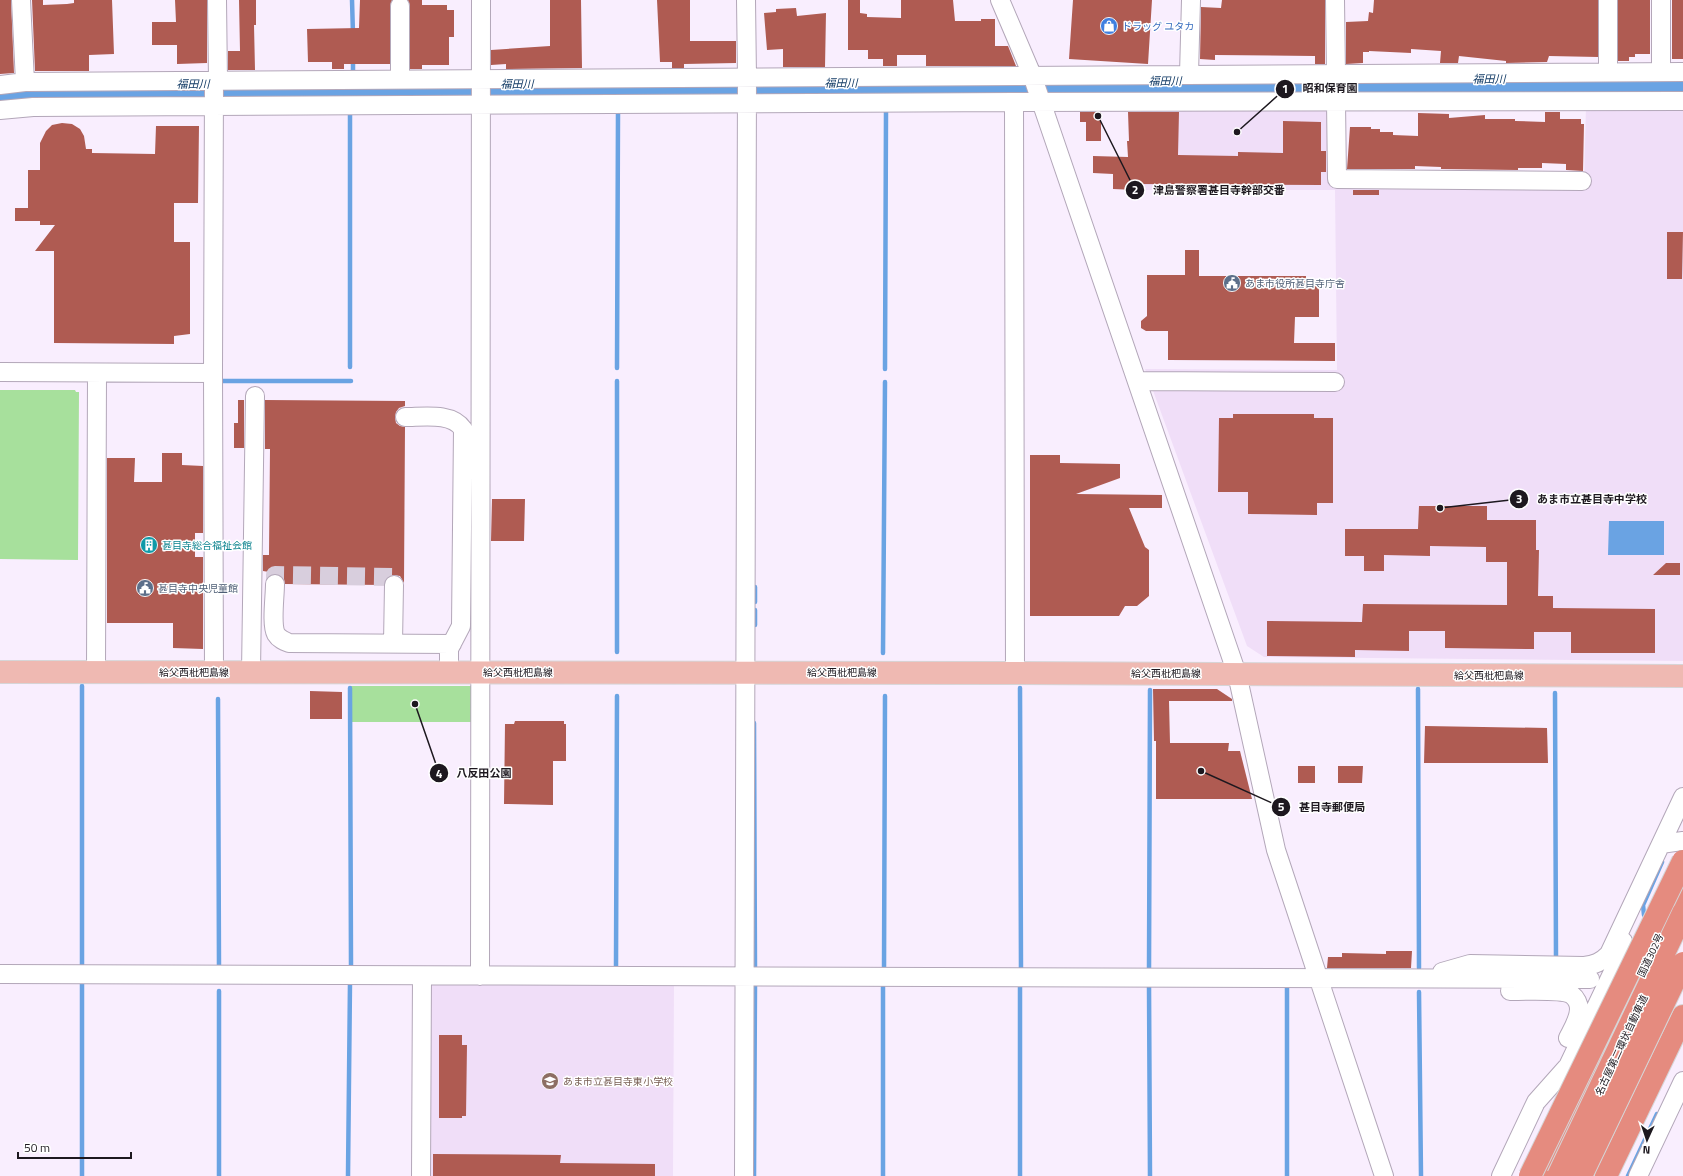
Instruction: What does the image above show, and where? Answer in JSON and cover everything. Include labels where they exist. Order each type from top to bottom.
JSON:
[{"type":"highway","points":[[1530,1176],[1683,861]]},
{"type":"highway","name":"国道302号","points":[[1544,1176],[1683,886]]},
{"type":"highway","name":"名古屋第二環状自動車道","points":[[1558,1176],[1683,913]]},
{"type":"highway","name":"名古屋第二環状自動車道","points":[[1581,1176],[1683,963]]},
{"type":"highway","points":[[1606,1176],[1683,1016]]},
{"type":"main road","name":"給父西枇杷島線","points":[[0,672],[745,672],[1683,676]]},
{"type":"street","points":[[21,0],[25,82]]},
{"type":"street","points":[[214,672],[214,105],[217,0]]},
{"type":"street","points":[[480,976],[481,0]]},
{"type":"street","points":[[744,1176],[746,0]]},
{"type":"street","points":[[1000,0],[1032,75],[1138,380],[1237,674],[1276,850],[1384,1176]]},
{"type":"street","points":[[1189,74],[1191,0]]},
{"type":"street","points":[[1335,0],[1336,73]]},
{"type":"street","points":[[1608,0],[1608,72]]},
{"type":"street","points":[[1661,0],[1661,72]]},
{"type":"street","points":[[400,6],[400,79]]},
{"type":"street","points":[[0,85],[25,82],[215,82],[400,79],[1683,72]]},
{"type":"street","points":[[0,110],[33,108],[214,105],[1014,102],[1040,100],[1336,102],[1683,101]]},
{"type":"street","points":[[1014,102],[1015,673]]},
{"type":"street","points":[[1336,102],[1337,178],[1582,181]]},
{"type":"street","points":[[0,372],[213,373]]},
{"type":"street","points":[[96,672],[97,373]]},
{"type":"street","points":[[1138,380],[1335,382]]},
{"type":"street","points":[[251,672],[255,396]]},
{"type":"street","points":[[405,417],[451,419],[459,423],[463,429],[461,626],[449,649],[449,672]]},
{"type":"street","points":[[275,584],[274,628],[277,636],[282,641],[289,643],[452,644]]},
{"type":"street","points":[[393,643],[394,585]]},
{"type":"street","points":[[1422,978],[1470,964],[1594,965],[1602,961],[1608,954],[1683,797]]},
{"type":"street","points":[[1660,844],[1683,841]]},
{"type":"street","points":[[1536,1102],[1568,1066],[1619,959],[1628,913]]},
{"type":"street","points":[[0,974],[1590,979]]},
{"type":"street","points":[[421,1176],[422,976]]},
{"type":"street","points":[[1422,978],[1474,990],[1563,992],[1572,995],[1578,1002],[1579,1010],[1577,1020],[1501,1176]]},
{"type":"street","points":[[1638,1176],[1683,1081]]},
{"type":"shaded area","points":[[1683,104],[1683,661],[1264,657],[1247,646],[1145,369],[1337,370],[1335,190],[1139,190],[1138,156],[1144,156],[1141,108],[1332,106],[1331,181],[1584,184],[1586,106]]},
{"type":"shaded area","name":"あま市立甚目寺東小学校","points":[[430,981],[674,984],[673,1176],[426,1176]]},
{"type":"green space","points":[[0,390],[75,390],[76,392],[79,392],[78,560],[0,559]]},
{"type":"green space","points":[[351,686],[478,686],[478,722],[351,722]]},
{"type":"water","points":[[1683,78],[1683,94],[0,104],[0,89]]},
{"type":"water","points":[[1609,521],[1664,521],[1664,555],[1608,555]]},
{"type":"building","points":[[0,0],[11,0],[14,73],[0,74]]},
{"type":"building","points":[[32,0],[43,0],[43,5],[74,3],[74,0],[112,0],[114,54],[89,55],[89,71],[35,71]]},
{"type":"building","points":[[175,0],[207,0],[207,63],[177,64],[177,45],[152,45],[152,22],[176,22]]},
{"type":"building","points":[[239,0],[256,0],[256,25],[254,25],[255,70],[228,70],[228,51],[240,51]]},
{"type":"building","points":[[360,0],[392,0],[390,6],[390,64],[344,64],[344,69],[332,69],[332,62],[308,62],[307,29],[359,28]]},
{"type":"building","points":[[408,0],[422,0],[422,5],[447,5],[447,10],[454,10],[454,37],[449,37],[449,65],[422,65],[422,69],[410,69],[410,6]]},
{"type":"building","points":[[550,0],[581,0],[582,68],[506,69],[506,64],[491,65],[491,50],[550,46]]},
{"type":"building","points":[[657,0],[690,0],[690,41],[736,41],[736,63],[684,64],[684,68],[672,68],[672,62],[660,62]]},
{"type":"building","points":[[848,0],[860,0],[860,13],[867,14],[867,17],[901,18],[901,0],[953,0],[955,21],[981,21],[981,19],[995,19],[995,46],[1008,46],[1016,66],[926,66],[926,55],[897,55],[897,66],[883,66],[883,59],[868,59],[868,50],[848,50]]},
{"type":"building","points":[[1073,0],[1152,0],[1148,64],[1069,59]]},
{"type":"building","points":[[1222,0],[1325,0],[1325,64],[1315,64],[1315,56],[1215,55],[1215,60],[1200,59],[1201,7],[1221,8]]},
{"type":"building","points":[[1374,0],[1598,0],[1598,57],[1549,56],[1547,62],[1506,63],[1506,61],[1459,56],[1458,63],[1440,63],[1441,51],[1411,49],[1411,53],[1363,52],[1363,63],[1346,64],[1346,22],[1368,21],[1369,12],[1373,13]]},
{"type":"building","points":[[1618,0],[1650,0],[1650,54],[1635,54],[1635,57],[1629,57],[1629,61],[1618,61]]},
{"type":"building","points":[[1672,0],[1683,0],[1683,59],[1672,59]]},
{"type":"building","points":[[796,8],[797,16],[826,13],[825,67],[783,67],[783,49],[767,50],[764,13],[776,12],[776,9]]},
{"type":"building","points":[[1080,112],[1101,112],[1101,141],[1086,141],[1086,122],[1080,122]]},
{"type":"building","points":[[1128,112],[1179,112],[1178,155],[1238,156],[1238,152],[1283,153],[1283,121],[1321,122],[1321,151],[1326,151],[1326,172],[1321,172],[1321,185],[1136,184],[1136,190],[1113,189],[1113,174],[1093,173],[1093,156],[1128,157]]},
{"type":"building","points":[[1545,112],[1560,112],[1560,119],[1581,119],[1581,124],[1584,124],[1583,171],[1566,170],[1566,164],[1542,163],[1542,168],[1518,168],[1518,170],[1441,169],[1441,167],[1415,166],[1415,169],[1347,169],[1350,127],[1371,127],[1371,129],[1380,129],[1380,132],[1393,132],[1393,135],[1418,136],[1418,113],[1449,114],[1449,118],[1485,115],[1485,119],[1515,119],[1515,121],[1545,122]]},
{"type":"building","points":[[62,123],[72,124],[80,129],[84,136],[86,149],[92,149],[92,153],[155,154],[156,126],[199,126],[198,203],[174,203],[174,242],[190,242],[190,334],[174,336],[174,344],[54,343],[54,251],[35,251],[55,225],[40,225],[40,221],[15,221],[15,208],[28,208],[28,170],[40,170],[40,143],[46,131],[52,125]]},
{"type":"building","points":[[1353,190],[1379,190],[1379,195],[1353,195]]},
{"type":"building","points":[[1667,232],[1683,232],[1682,279],[1667,279]]},
{"type":"building","points":[[1185,250],[1199,250],[1199,276],[1306,276],[1306,280],[1319,281],[1319,317],[1295,317],[1294,343],[1335,343],[1335,361],[1168,360],[1168,331],[1146,331],[1141,328],[1141,321],[1147,316],[1147,275],[1185,275]]},
{"type":"building","points":[[238,400],[244,400],[244,448],[234,448],[234,423],[238,423]]},
{"type":"building","points":[[265,400],[405,401],[405,406],[399,408],[395,417],[396,423],[405,427],[404,583],[400,576],[394,575],[385,579],[384,585],[285,584],[284,579],[280,575],[275,574],[269,576],[269,572],[263,571],[263,555],[269,555],[270,449],[265,449]]},
{"type":"building","points":[[1233,414],[1314,414],[1314,418],[1333,418],[1333,503],[1317,503],[1317,515],[1248,514],[1248,492],[1218,492],[1219,418],[1233,418]]},
{"type":"building","name":"甚目寺総合福祉会館","points":[[162,453],[182,453],[182,465],[203,466],[203,533],[195,533],[195,557],[203,557],[203,649],[173,648],[173,623],[107,623],[107,458],[135,458],[134,482],[162,482]]},
{"type":"building","points":[[1030,455],[1060,455],[1060,463],[1120,464],[1120,478],[1076,494],[1162,495],[1162,508],[1129,508],[1145,547],[1149,550],[1149,596],[1137,606],[1125,606],[1119,616],[1030,616]]},
{"type":"building","points":[[492,499],[525,499],[524,541],[491,541]]},
{"type":"building","points":[[1419,506],[1487,506],[1487,520],[1536,520],[1536,550],[1539,550],[1538,596],[1553,596],[1553,608],[1655,609],[1655,653],[1571,653],[1571,632],[1534,632],[1534,649],[1445,648],[1445,631],[1409,631],[1409,651],[1355,650],[1355,657],[1267,656],[1267,621],[1362,622],[1363,604],[1507,605],[1507,562],[1486,562],[1486,547],[1430,546],[1430,556],[1384,555],[1384,571],[1364,571],[1364,556],[1345,556],[1345,529],[1418,529]]},
{"type":"building","points":[[1666,563],[1680,563],[1680,575],[1653,575]]},
{"type":"building","points":[[1153,689],[1217,689],[1232,699],[1232,701],[1169,701],[1170,743],[1229,743],[1228,751],[1240,751],[1252,799],[1156,799],[1156,741],[1154,741]]},
{"type":"building","points":[[310,691],[342,692],[342,719],[310,719]]},
{"type":"building","points":[[515,721],[564,721],[564,724],[566,724],[566,761],[553,761],[553,805],[504,804],[505,724],[514,724]]},
{"type":"building","points":[[1425,726],[1547,728],[1548,763],[1424,763]]},
{"type":"building","points":[[1298,766],[1315,766],[1315,783],[1298,783]]},
{"type":"building","points":[[1338,766],[1363,766],[1362,783],[1338,783]]},
{"type":"building","points":[[1386,951],[1412,951],[1411,968],[1327,968],[1328,957],[1342,957],[1342,953],[1386,954]]},
{"type":"building","points":[[439,1035],[462,1035],[462,1045],[467,1045],[466,1116],[462,1116],[462,1118],[439,1118]]},
{"type":"building","points":[[433,1154],[561,1155],[560,1163],[655,1164],[655,1176],[433,1176]]},
{"type":"waterway","points":[[352,0],[353,34]]},
{"type":"waterway","points":[[353,60],[353,74]]},
{"type":"waterway","points":[[885,369],[886,111]]},
{"type":"waterway","points":[[617,368],[618,113]]},
{"type":"waterway","points":[[350,114],[350,367]]},
{"type":"waterway","points":[[218,383],[218,381],[351,381]]},
{"type":"waterway","points":[[617,381],[617,652]]},
{"type":"waterway","points":[[883,653],[885,382]]},
{"type":"waterway","points":[[755,587],[755,602]]},
{"type":"waterway","points":[[755,610],[755,625]]},
{"type":"waterway","points":[[82,686],[82,970]]},
{"type":"waterway","points":[[350,688],[351,966]]},
{"type":"waterway","points":[[1020,688],[1021,972]]},
{"type":"waterway","points":[[1418,689],[1419,968]]},
{"type":"waterway","points":[[1149,972],[1150,690]]},
{"type":"waterway","points":[[1555,693],[1556,960]]},
{"type":"waterway","points":[[616,966],[617,696]]},
{"type":"waterway","points":[[884,972],[885,696]]},
{"type":"waterway","points":[[218,699],[219,969]]},
{"type":"waterway","points":[[754,723],[755,972],[757,972]]},
{"type":"waterway","points":[[1644,915],[1643,905],[1662,862]]},
{"type":"waterway","points":[[82,980],[82,1176]]},
{"type":"waterway","points":[[348,1176],[350,982]]},
{"type":"waterway","points":[[754,1176],[755,983]]},
{"type":"waterway","points":[[1020,983],[1020,1176]]},
{"type":"waterway","points":[[1287,984],[1287,1176]]},
{"type":"waterway","points":[[1149,985],[1150,1176]]},
{"type":"waterway","points":[[883,987],[883,1176]]},
{"type":"waterway","points":[[219,991],[219,1176]]},
{"type":"waterway","points":[[1419,992],[1421,1176]]},
{"type":"waterway","points":[[1628,1176],[1657,1114]]},
{"type":"tunnel","points":[[275,584],[275,575],[394,577],[394,585]]},
{"type":"place","name":"ドラッグ ユタカ","points":[[1109,26]]},
{"type":"place","name":"津島警察署甚目寺幹部交番","points":[[1098,116]]},
{"type":"place","name":"昭和保育園","points":[[1237,132]]},
{"type":"place","name":"あま市役所甚目寺庁舎","points":[[1232,283]]},
{"type":"place","name":"あま市立甚目寺中学校","points":[[1440,508]]},
{"type":"place","name":"甚目寺総合福祉会館","points":[[149,545]]},
{"type":"place","name":"甚目寺中央児童館","points":[[145,588]]},
{"type":"place","name":"八反田公園","points":[[415,704]]},
{"type":"place","name":"甚目寺郵便局","points":[[1201,771]]},
{"type":"place","name":"あま市立甚目寺東小学校","points":[[550,1081]]},
{"type":"water label","name":"福田川","points":[[1489,79]]},
{"type":"water label","name":"福田川","points":[[1165,81]]},
{"type":"water label","name":"福田川","points":[[841,83]]},
{"type":"water label","name":"福田川","points":[[193,84]]},
{"type":"water label","name":"福田川","points":[[517,84]]}]
